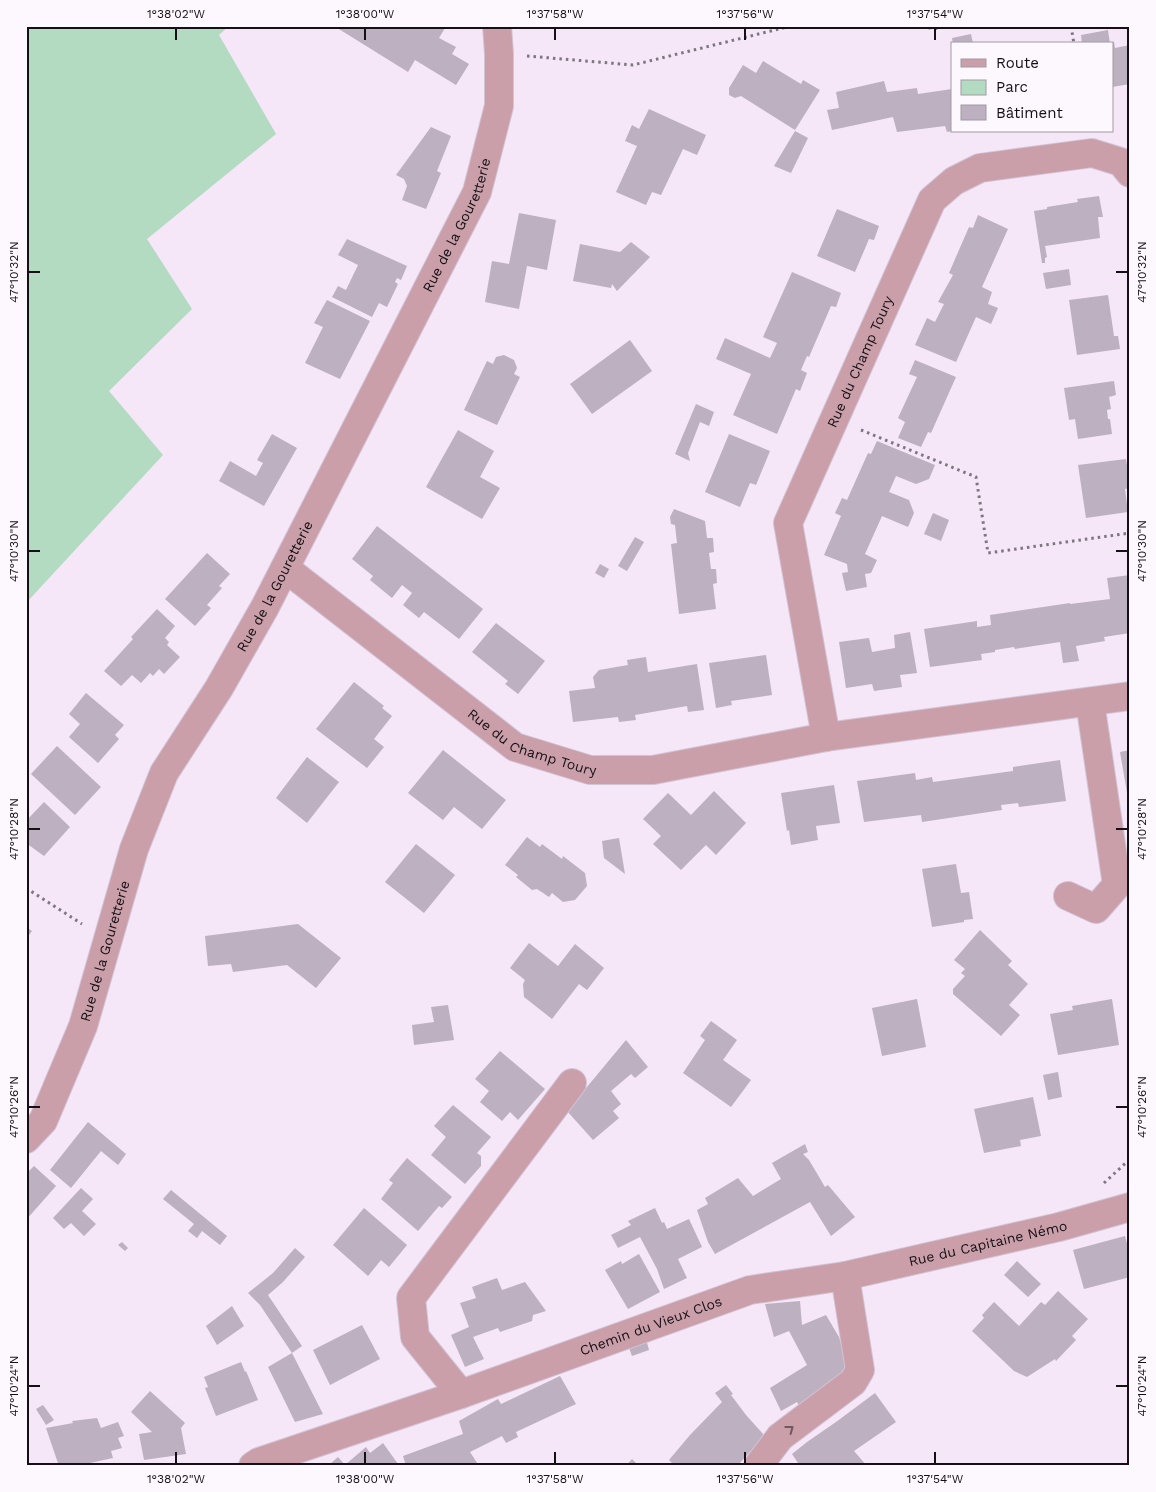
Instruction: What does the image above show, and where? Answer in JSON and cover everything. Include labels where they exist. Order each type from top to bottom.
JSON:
[{"type":"street","name":"Rue de la Gouretterie","points":[[26,1139],[43,1121],[83,1026],[134,849],[164,773],[218,688],[265,607],[477,192],[499,106],[497,26]]},
{"type":"street","name":"Rue du Champ Toury","points":[[826,736],[788,523],[932,200],[954,181],[980,168],[1092,153],[1121,162],[1130,173]]},
{"type":"street","name":"Rue du Champ Toury","points":[[285,568],[515,747],[590,770],[653,770],[826,736],[1130,696]]},
{"type":"street","points":[[1068,896],[1096,909],[1117,885],[1090,702]]},
{"type":"street","points":[[461,1394],[415,1337],[411,1298],[572,1083]]},
{"type":"street","name":"Rue du Capitaine Némo","points":[[845,1276],[1059,1227],[1130,1207]]},
{"type":"street","points":[[758,1466],[780,1436],[853,1382],[860,1370],[845,1276]]},
{"type":"street","name":"Chemin du Vieux Clos","points":[[254,1466],[258,1462],[461,1394],[750,1290],[845,1276]]},
{"type":"path","points":[[499,54],[633,65],[791,26]]},
{"type":"path","points":[[922,26],[934,29],[948,26]]},
{"type":"path","points":[[1071,26],[1074,42]]},
{"type":"path","points":[[835,419],[976,476],[988,553],[1130,533]]},
{"type":"path","points":[[26,888],[108,941]]},
{"type":"green space","points":[[26,26],[229,26],[219,35],[276,134],[147,239],[192,309],[109,391],[163,455],[26,603]]},
{"type":"building","points":[[334,26],[419,26],[424,29],[426,26],[443,26],[445,28],[439,38],[456,47],[452,54],[469,64],[456,85],[415,60],[408,72]]},
{"type":"building","points":[[1108,30],[1110,42],[1082,42],[1081,35]]},
{"type":"building","points":[[971,34],[973,42],[953,42],[952,38]]},
{"type":"building","points":[[1114,42],[1115,48],[1130,45],[1130,84],[1114,87]]},
{"type":"building","points":[[763,61],[801,84],[803,80],[820,90],[795,130],[741,96],[735,98],[729,95],[729,88],[743,65],[756,73]]},
{"type":"building","points":[[884,81],[887,92],[917,88],[918,94],[951,89],[951,131],[947,132],[945,126],[897,132],[893,117],[832,130],[827,110],[839,108],[836,92]]},
{"type":"building","points":[[649,109],[706,135],[697,155],[683,149],[661,195],[652,192],[646,205],[616,192],[637,146],[625,141],[632,125],[639,129]]},
{"type":"building","points":[[431,127],[451,136],[437,171],[441,173],[426,209],[402,200],[407,186],[404,179],[396,175]]},
{"type":"building","points":[[795,131],[808,138],[791,173],[774,166]]},
{"type":"building","points":[[1099,196],[1103,217],[1098,217],[1100,238],[1045,246],[1047,257],[1045,258],[1045,263],[1042,263],[1034,211],[1078,202],[1077,199]]},
{"type":"building","points":[[837,209],[879,226],[874,240],[869,239],[855,272],[817,256]]},
{"type":"building","points":[[519,213],[556,220],[547,270],[527,266],[519,309],[485,302],[492,261],[509,264]]},
{"type":"building","points":[[978,215],[1008,229],[982,287],[992,292],[988,304],[998,308],[991,324],[976,317],[956,362],[915,345],[927,318],[935,322],[944,304],[938,302],[953,275],[949,273],[969,227],[973,228]]},
{"type":"building","points":[[347,239],[407,266],[401,280],[397,278],[395,282],[398,284],[387,307],[379,303],[372,317],[332,297],[338,286],[346,290],[358,265],[338,255]]},
{"type":"building","points":[[631,242],[650,257],[617,291],[612,284],[611,288],[573,281],[580,244],[620,252]]},
{"type":"building","points":[[1069,269],[1071,285],[1046,289],[1043,273]]},
{"type":"building","points":[[792,272],[841,293],[836,307],[831,306],[809,357],[807,356],[801,370],[807,373],[800,391],[796,389],[777,434],[733,415],[751,374],[716,359],[725,338],[770,358],[777,343],[763,337]]},
{"type":"building","points":[[1108,295],[1114,336],[1118,336],[1120,349],[1077,355],[1069,300]]},
{"type":"building","points":[[327,300],[370,321],[340,379],[305,363],[323,327],[314,323]]},
{"type":"building","points":[[630,340],[652,371],[592,414],[570,384]]},
{"type":"building","points":[[504,355],[514,360],[517,368],[514,374],[520,377],[497,425],[464,410],[487,361],[493,364],[496,357]]},
{"type":"building","points":[[915,360],[956,377],[931,433],[928,432],[921,447],[898,438],[905,422],[898,418],[917,377],[909,374]]},
{"type":"building","points":[[1114,381],[1116,395],[1109,397],[1111,409],[1107,410],[1112,434],[1078,439],[1075,419],[1069,420],[1064,388]]},
{"type":"building","points":[[696,404],[714,412],[709,426],[700,422],[688,453],[690,461],[675,454]]},
{"type":"building","points":[[458,430],[494,451],[480,477],[500,488],[482,519],[426,487]]},
{"type":"building","points":[[272,434],[297,448],[264,506],[219,481],[230,461],[256,476],[263,463],[257,460]]},
{"type":"building","points":[[729,434],[770,451],[756,485],[750,483],[740,507],[705,492]]},
{"type":"building","points":[[877,441],[935,465],[929,479],[916,484],[896,476],[889,492],[909,500],[914,513],[908,527],[882,516],[865,554],[877,560],[871,573],[865,574],[867,587],[846,591],[842,573],[848,572],[847,564],[824,555],[841,516],[835,513],[842,498],[847,500],[868,453],[871,454]]},
{"type":"building","points":[[1126,459],[1130,483],[1130,488],[1125,489],[1128,512],[1086,518],[1078,465]]},
{"type":"building","points":[[674,509],[705,521],[707,538],[713,538],[714,552],[709,553],[711,569],[716,569],[717,583],[713,584],[716,609],[679,614],[671,544],[677,543],[675,525],[671,524],[670,517]]},
{"type":"building","points":[[933,513],[949,520],[941,541],[924,534]]},
{"type":"building","points":[[377,526],[483,609],[459,639],[424,612],[419,618],[403,605],[412,593],[402,585],[392,598],[370,580],[373,576],[352,559]]},
{"type":"building","points":[[635,537],[644,542],[627,571],[618,566]]},
{"type":"building","points":[[207,553],[230,574],[219,586],[222,588],[207,605],[211,608],[195,626],[165,599]]},
{"type":"building","points":[[600,564],[609,569],[604,578],[595,573]]},
{"type":"building","points":[[1130,575],[1130,633],[1104,637],[1105,641],[1076,646],[1079,661],[1063,663],[1060,642],[995,650],[995,652],[981,654],[982,660],[930,667],[924,629],[977,621],[977,627],[991,625],[990,615],[1110,599],[1107,578]]},
{"type":"building","points":[[157,609],[175,626],[165,638],[169,642],[167,645],[180,657],[164,674],[159,669],[153,676],[150,673],[141,683],[132,675],[121,686],[104,671],[133,639],[131,637]]},
{"type":"building","points":[[496,623],[545,661],[518,694],[505,684],[508,681],[472,652]]},
{"type":"building","points":[[910,632],[917,673],[900,675],[902,687],[874,691],[872,684],[846,688],[839,642],[869,638],[872,652],[895,648],[894,635]]},
{"type":"building","points":[[766,655],[772,695],[731,701],[732,705],[716,708],[709,663]]},
{"type":"building","points":[[646,657],[648,672],[697,664],[704,710],[688,712],[687,706],[635,715],[636,720],[619,722],[618,717],[573,722],[569,691],[595,688],[593,677],[599,670],[628,665],[627,660]]},
{"type":"building","points":[[354,682],[384,706],[382,708],[392,716],[374,739],[384,747],[367,768],[316,729]]},
{"type":"building","points":[[86,693],[124,725],[115,735],[119,739],[98,763],[69,737],[80,724],[69,714]]},
{"type":"building","points":[[57,746],[101,787],[75,815],[31,774]]},
{"type":"building","points":[[443,750],[506,800],[482,829],[454,807],[443,820],[408,793]]},
{"type":"building","points":[[1130,750],[1130,803],[1129,804],[1120,752]]},
{"type":"building","points":[[307,757],[339,782],[307,823],[276,798]]},
{"type":"building","points":[[1060,760],[1066,801],[1019,807],[1018,803],[1001,805],[1002,810],[922,822],[921,815],[864,822],[857,781],[915,773],[916,780],[932,777],[933,782],[1013,771],[1013,767]]},
{"type":"building","points":[[834,785],[840,823],[816,826],[818,840],[791,845],[781,793]]},
{"type":"building","points":[[714,791],[746,823],[716,855],[706,845],[681,870],[653,844],[661,836],[643,819],[668,793],[691,815]]},
{"type":"building","points":[[44,802],[70,827],[44,856],[26,843],[26,821]]},
{"type":"building","points":[[527,837],[540,847],[542,844],[562,859],[563,856],[585,873],[587,886],[575,900],[563,902],[552,893],[549,897],[537,889],[532,890],[505,865]]},
{"type":"building","points":[[619,838],[625,874],[604,858],[602,841]]},
{"type":"building","points":[[416,844],[455,875],[424,913],[385,882]]},
{"type":"building","points":[[956,864],[961,893],[969,892],[973,919],[932,927],[922,869]]},
{"type":"building","points":[[298,924],[341,958],[316,988],[287,965],[233,972],[231,964],[208,966],[205,936]]},
{"type":"building","points":[[26,927],[32,931],[26,939]]},
{"type":"building","points":[[980,930],[1012,961],[1008,965],[1028,984],[1009,1005],[1020,1015],[1001,1036],[953,994],[953,989],[965,976],[961,973],[965,969],[954,960]]},
{"type":"building","points":[[529,943],[558,966],[575,944],[604,968],[587,990],[579,984],[552,1019],[524,997],[523,984],[525,980],[510,968]]},
{"type":"building","points":[[917,999],[926,1047],[882,1056],[872,1008]]},
{"type":"building","points":[[1112,999],[1119,1045],[1058,1055],[1050,1014],[1073,1010],[1072,1006]]},
{"type":"building","points":[[448,1005],[454,1040],[414,1045],[412,1025],[434,1022],[431,1007]]},
{"type":"building","points":[[711,1021],[737,1040],[723,1060],[751,1080],[731,1107],[683,1073],[705,1040],[700,1036]]},
{"type":"building","points":[[626,1040],[648,1067],[635,1078],[631,1074],[611,1091],[621,1104],[613,1111],[619,1118],[593,1140],[567,1111]]},
{"type":"building","points":[[500,1051],[545,1089],[518,1120],[510,1112],[502,1121],[480,1102],[489,1091],[475,1079]]},
{"type":"building","points":[[1058,1072],[1062,1097],[1048,1100],[1043,1075]]},
{"type":"building","points":[[1033,1097],[1041,1136],[1020,1140],[1021,1146],[984,1153],[974,1109]]},
{"type":"building","points":[[453,1105],[491,1137],[477,1153],[481,1156],[481,1166],[465,1184],[431,1155],[446,1137],[434,1126]]},
{"type":"building","points":[[88,1122],[126,1154],[118,1165],[101,1151],[71,1188],[50,1170]]},
{"type":"building","points":[[805,1144],[808,1152],[803,1154],[809,1160],[825,1187],[828,1185],[855,1217],[831,1236],[810,1202],[715,1254],[708,1242],[697,1210],[708,1204],[705,1198],[738,1178],[753,1196],[781,1179],[772,1163]]},
{"type":"building","points":[[407,1158],[452,1197],[442,1208],[439,1206],[418,1231],[381,1199],[393,1183],[389,1180]]},
{"type":"building","points":[[34,1166],[56,1186],[26,1220],[26,1174]]},
{"type":"building","points":[[81,1188],[93,1199],[82,1211],[96,1224],[84,1236],[71,1223],[64,1229],[53,1218]]},
{"type":"building","points":[[171,1190],[227,1236],[220,1245],[202,1231],[197,1238],[188,1231],[194,1224],[163,1199]]},
{"type":"building","points":[[364,1208],[407,1245],[389,1267],[381,1260],[368,1276],[333,1245]]},
{"type":"building","points":[[655,1208],[667,1229],[689,1219],[702,1247],[678,1259],[687,1278],[664,1289],[657,1269],[640,1237],[618,1248],[611,1235],[631,1225],[628,1221]]},
{"type":"building","points":[[1125,1236],[1130,1254],[1130,1277],[1084,1289],[1073,1250]]},
{"type":"building","points":[[122,1242],[128,1248],[125,1251],[118,1245]]},
{"type":"building","points":[[295,1248],[305,1257],[283,1282],[268,1295],[302,1346],[292,1353],[260,1305],[248,1293],[273,1273]]},
{"type":"building","points":[[639,1254],[660,1292],[628,1309],[605,1270],[621,1261],[622,1264]]},
{"type":"building","points":[[1017,1261],[1041,1284],[1028,1297],[1004,1275]]},
{"type":"building","points":[[497,1278],[502,1290],[525,1282],[546,1311],[533,1315],[532,1321],[500,1332],[498,1328],[473,1337],[484,1359],[465,1367],[451,1335],[469,1327],[460,1303],[476,1298],[472,1287]]},
{"type":"building","points":[[1058,1291],[1088,1319],[1072,1336],[1076,1340],[1056,1361],[1055,1359],[1027,1377],[1014,1371],[972,1331],[984,1318],[982,1315],[994,1302],[1019,1326],[1041,1302],[1045,1305]]},
{"type":"building","points":[[800,1301],[802,1325],[826,1315],[839,1337],[848,1367],[846,1371],[801,1409],[797,1402],[781,1411],[770,1388],[807,1365],[789,1331],[774,1337],[765,1304]]},
{"type":"building","points":[[232,1306],[244,1326],[217,1345],[206,1326]]},
{"type":"building","points":[[362,1325],[380,1359],[330,1385],[313,1350]]},
{"type":"building","points":[[646,1339],[649,1350],[632,1356],[628,1345]]},
{"type":"building","points":[[292,1353],[323,1414],[295,1422],[268,1367]]},
{"type":"building","points":[[241,1362],[258,1400],[216,1416],[205,1388],[208,1387],[204,1377]]},
{"type":"building","points":[[560,1376],[576,1404],[516,1432],[518,1437],[506,1443],[502,1436],[470,1452],[479,1466],[406,1466],[403,1456],[463,1434],[459,1421],[498,1399],[501,1404]]},
{"type":"building","points":[[726,1385],[746,1415],[765,1436],[737,1466],[675,1466],[669,1460],[722,1402],[715,1393]]},
{"type":"building","points":[[150,1391],[185,1423],[181,1428],[186,1454],[144,1460],[139,1434],[152,1432],[131,1412]]},
{"type":"building","points":[[875,1393],[896,1422],[854,1451],[867,1466],[800,1466],[792,1454]]},
{"type":"building","points":[[43,1405],[54,1420],[46,1425],[36,1409]]},
{"type":"building","points":[[97,1418],[101,1428],[118,1422],[124,1436],[118,1438],[122,1448],[111,1451],[113,1458],[76,1466],[59,1466],[46,1428],[73,1423],[72,1421]]},
{"type":"building","points":[[383,1443],[398,1464],[395,1466],[328,1466],[338,1457],[345,1465],[366,1447],[370,1453]]},
{"type":"building","points":[[632,1459],[639,1466],[626,1466]]}]
